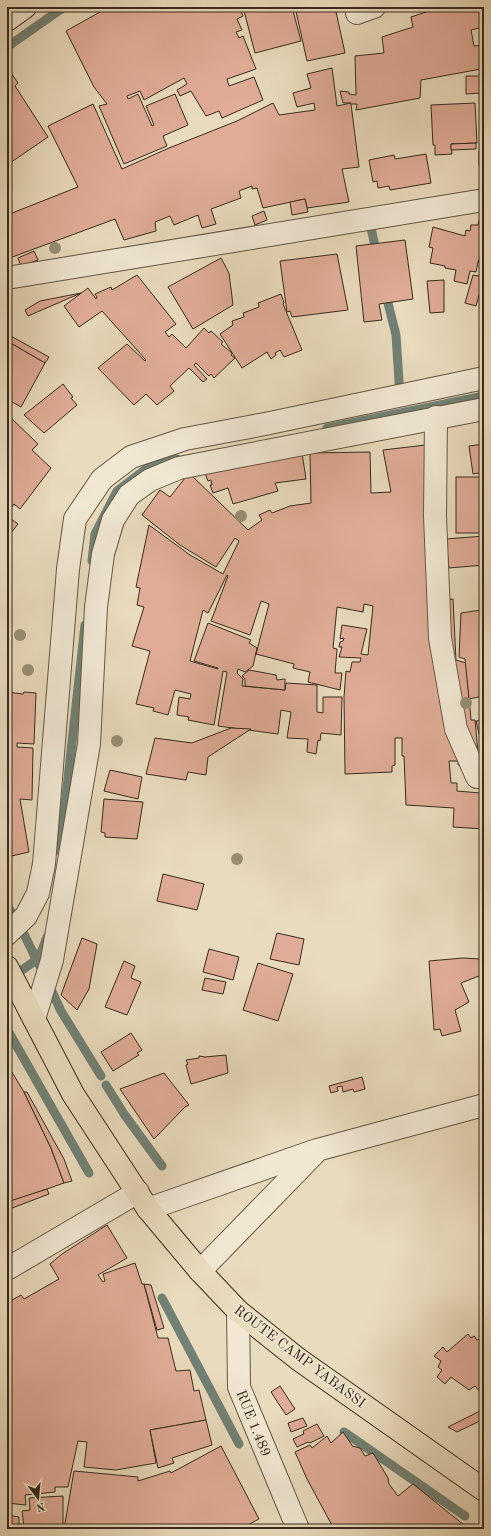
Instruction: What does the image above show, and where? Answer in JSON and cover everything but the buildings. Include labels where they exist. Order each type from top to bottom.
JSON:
[{"type":"main road","name":"ROUTE CAMP YABASSI","points":[[7,967],[73,1094],[143,1200],[200,1271],[238,1311],[298,1359],[484,1490]]},
{"type":"street","points":[[7,20],[25,7]]},
{"type":"street","points":[[7,278],[484,200]]},
{"type":"street","points":[[7,934],[26,916],[38,893],[44,864],[68,569],[75,519],[102,479],[131,457],[185,439],[265,424],[484,378]]},
{"type":"street","points":[[34,1019],[52,960],[89,744],[96,607],[103,554],[114,520],[129,495],[150,480],[179,468],[436,417],[484,409]]},
{"type":"street","points":[[436,417],[435,516],[440,638],[456,729],[477,777],[484,776]]},
{"type":"street","points":[[7,1269],[143,1200],[317,1150],[484,1105]]},
{"type":"street","points":[[200,1271],[317,1150]]},
{"type":"street","name":"RUE 1.489","points":[[238,1311],[239,1387],[298,1529]]},
{"type":"waterway","points":[[7,47],[64,7]]},
{"type":"waterway","points":[[369,219],[377,255]]},
{"type":"waterway","points":[[385,291],[396,335],[400,396]]},
{"type":"waterway","points":[[327,428],[484,396]]},
{"type":"waterway","points":[[92,561],[95,534],[117,491],[151,465],[177,459]]},
{"type":"waterway","points":[[60,851],[85,625]]},
{"type":"waterway","points":[[7,905],[23,932],[39,965]]},
{"type":"waterway","points":[[12,977],[39,958],[47,937]]},
{"type":"waterway","points":[[48,983],[61,1011],[101,1076]]},
{"type":"waterway","points":[[7,1029],[89,1173]]},
{"type":"waterway","points":[[106,1085],[124,1114],[162,1166]]},
{"type":"waterway","points":[[162,1298],[239,1444]]},
{"type":"waterway","points":[[344,1432],[465,1516]]}]
